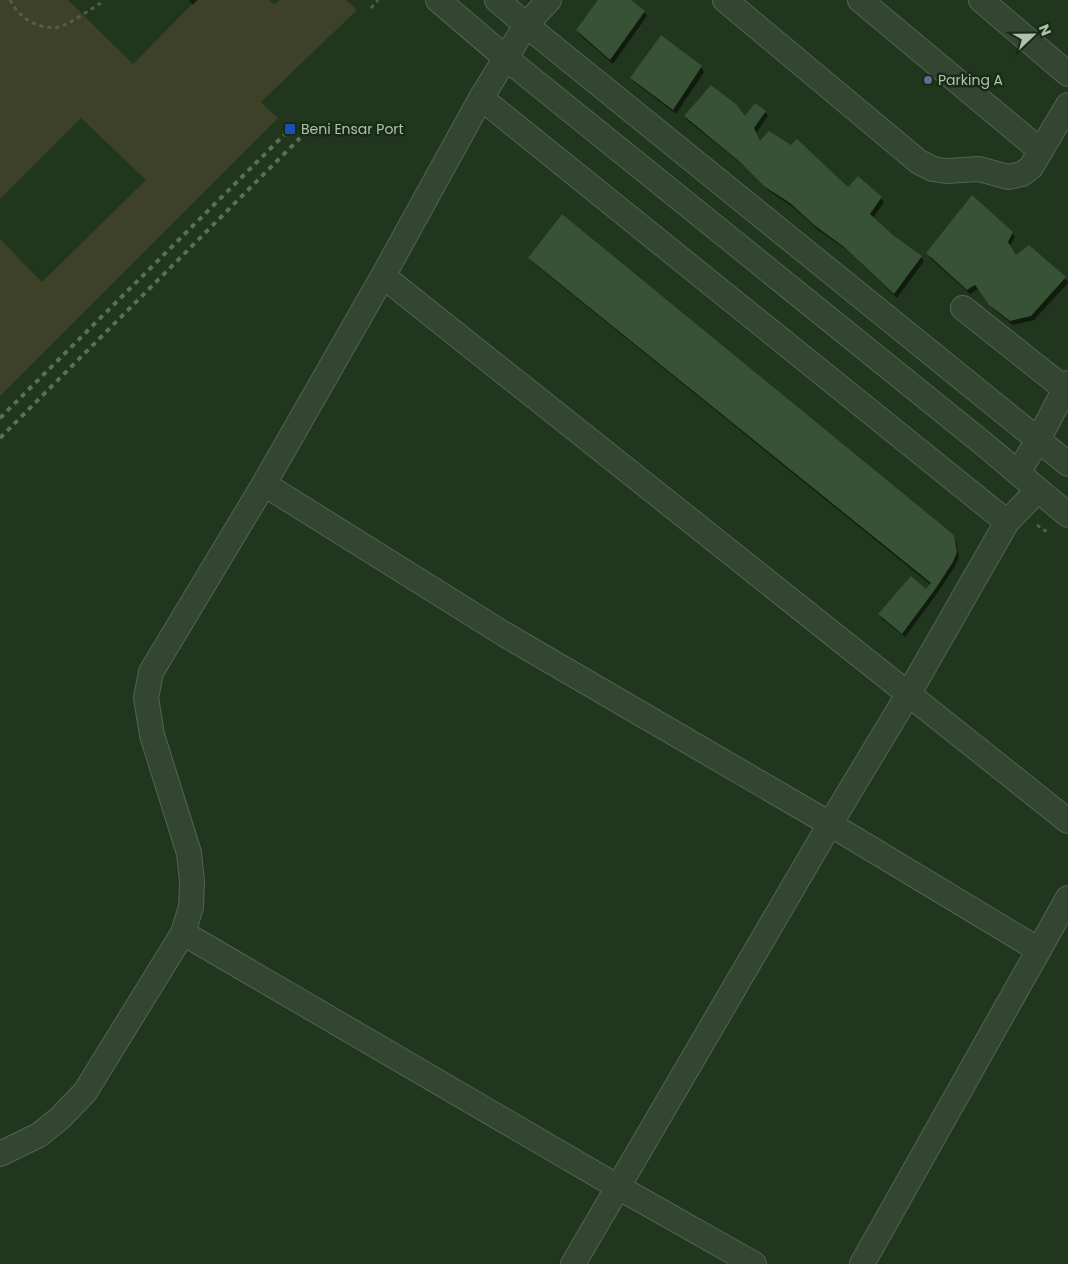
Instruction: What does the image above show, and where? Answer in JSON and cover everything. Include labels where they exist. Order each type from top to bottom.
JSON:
[{"type":"street","points":[[438,0],[506,59],[985,445],[1052,502]]},
{"type":"street","points":[[497,0],[1038,440],[1067,461],[1052,502],[1006,522],[909,693],[830,824],[573,1264]]},
{"type":"street","points":[[0,1154],[39,1135],[60,1118],[85,1092],[183,933],[191,907],[192,882],[189,853],[152,735],[146,698],[151,672],[264,484],[383,276],[481,98],[526,25],[549,0]]},
{"type":"street","points":[[725,0],[919,162],[933,168],[946,171],[979,169],[1008,177],[1022,174],[1031,167],[1041,151],[1061,132],[1068,105]]},
{"type":"street","points":[[860,0],[1041,151]]},
{"type":"street","points":[[981,0],[1068,74]]},
{"type":"street","points":[[481,98],[1006,522]]},
{"type":"street","points":[[383,276],[1068,821]]},
{"type":"street","points":[[963,308],[1066,386],[1018,474]]},
{"type":"street","points":[[264,484],[504,634],[830,824],[1039,950]]},
{"type":"street","points":[[862,1264],[1068,898]]},
{"type":"street","points":[[183,933],[618,1187],[754,1264]]},
{"type":"path","points":[[10,0],[14,9],[22,18],[34,24],[60,27],[104,1]]},
{"type":"path","points":[[371,8],[378,0]]},
{"type":"green space","points":[[0,0],[68,0],[133,64],[196,0],[268,0],[274,4],[280,0],[346,0],[357,10],[261,102],[278,118],[0,396],[0,239],[42,282],[146,180],[81,118],[0,199]]},
{"type":"building","points":[[598,0],[631,0],[645,11],[610,60],[576,30]]},
{"type":"building","points":[[661,35],[702,66],[673,110],[630,78]]},
{"type":"building","points":[[711,85],[737,105],[745,116],[755,103],[766,111],[754,128],[760,141],[769,131],[791,145],[797,139],[848,187],[858,176],[882,197],[870,214],[893,235],[922,256],[894,294],[844,247],[814,225],[790,203],[765,187],[741,163],[684,116]]},
{"type":"building","points":[[972,195],[1013,232],[1008,242],[1016,255],[1029,245],[1066,277],[1031,316],[1010,321],[989,305],[975,285],[967,290],[926,253]]},
{"type":"building","points":[[562,214],[954,535],[957,552],[953,562],[902,634],[878,614],[911,576],[926,589],[931,583],[528,258]]},
{"type":"railway","points":[[0,418],[290,129]]},
{"type":"railway","points":[[0,438],[300,138]]},
{"type":"place","name":"Parking A","points":[[928,80]]},
{"type":"place","name":"Beni Ensar Port","points":[[290,129]]}]
